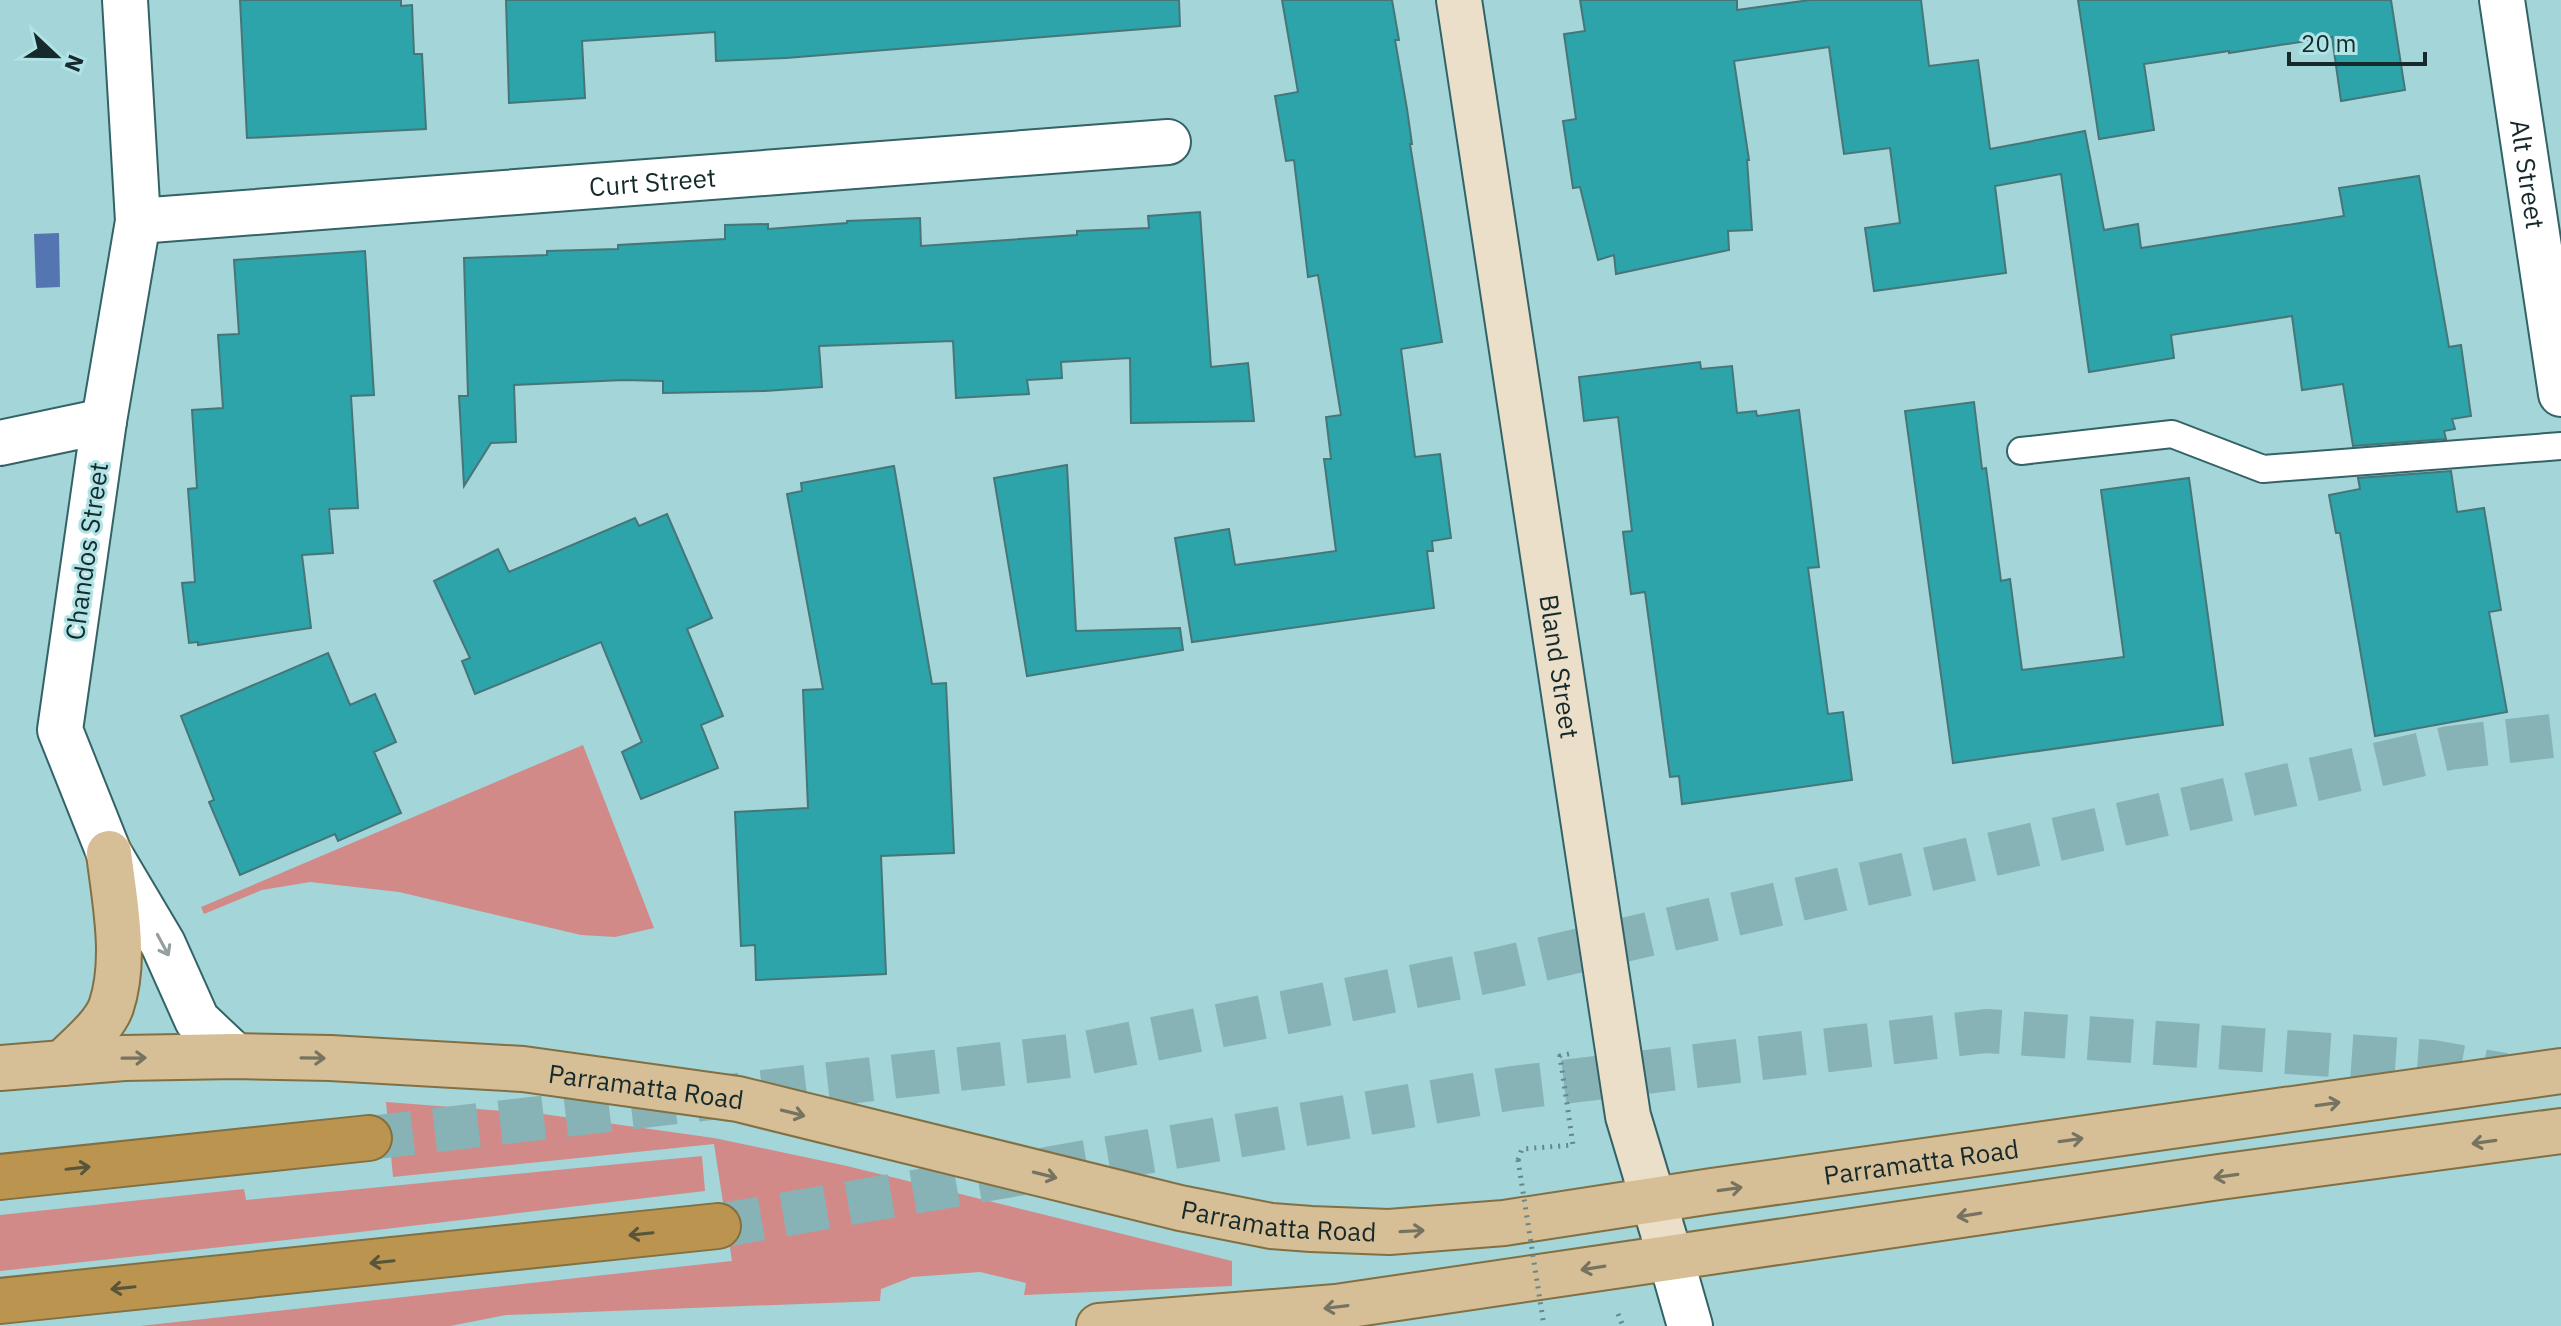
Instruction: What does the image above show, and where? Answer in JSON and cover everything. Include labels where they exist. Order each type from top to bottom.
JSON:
[{"type":"highway","points":[[0,1177],[369,1138]]},
{"type":"highway","points":[[0,1301],[718,1226]]},
{"type":"main road","points":[[63,1063],[111,1008],[120,952],[109,853]]},
{"type":"main road","name":"Parramatta Road","points":[[0,1068],[124,1058],[235,1056],[523,1069],[724,1097],[1180,1208],[1271,1226],[1389,1232],[1504,1223],[2561,1071]]},
{"type":"main road","points":[[1099,1326],[1336,1307],[2219,1177],[2561,1131]]},
{"type":"street","name":"Chandos Street","points":[[125,0],[138,221],[104,421],[60,730],[109,853],[163,944],[197,1020],[235,1056]]},
{"type":"street","name":"Bland Street","points":[[1459,0],[1628,1116],[1690,1326]]},
{"type":"street","name":"Alt Street","points":[[2502,0],[2553,276],[2561,394]]},
{"type":"street","name":"Curt Street","points":[[138,221],[1168,142]]},
{"type":"street","points":[[0,443],[104,421]]},
{"type":"lane","points":[[2021,451],[2172,434],[2263,469],[2561,446]]},
{"type":"path","points":[[1544,1326],[1518,1160],[1522,1149],[1573,1145],[1560,1056],[1582,1052]]},
{"type":"path","points":[[1618,1314],[1623,1326]]},
{"type":"shaded area","points":[[583,745],[654,928],[615,937],[581,935],[399,892],[310,882],[262,890],[204,914],[201,907]]},
{"type":"shaded area","points":[[386,1102],[543,1114],[714,1138],[847,1166],[1232,1261],[1232,1286],[1024,1295],[1026,1283],[980,1272],[912,1277],[881,1289],[880,1301],[506,1315],[450,1326],[140,1326],[732,1261],[714,1144],[393,1177]]},
{"type":"shaded area","points":[[702,1156],[705,1191],[0,1271],[0,1215],[244,1189],[246,1200]]},
{"type":"water","points":[[59,233],[60,287],[36,288],[34,234]]},
{"type":"building","points":[[240,0],[401,0],[401,6],[412,5],[414,54],[422,54],[426,129],[247,138]]},
{"type":"building","points":[[506,0],[1179,0],[1180,26],[716,61],[715,32],[582,41],[585,98],[509,103]]},
{"type":"building","points":[[1282,0],[1392,0],[1410,144],[1442,342],[1401,349],[1415,457],[1440,454],[1451,538],[1432,541],[1433,551],[1427,551],[1434,608],[1192,642],[1175,538],[1229,529],[1235,565],[1336,551],[1324,459],[1331,459],[1326,417],[1341,415],[1318,275],[1308,277],[1294,160],[1286,161],[1275,96],[1298,92]]},
{"type":"building","points":[[1580,0],[1737,0],[1737,10],[1810,0],[1921,0],[1929,66],[1978,60],[1990,149],[2085,131],[2104,230],[2138,224],[2141,248],[2344,216],[2339,188],[2419,176],[2449,347],[2461,345],[2471,416],[2452,419],[2455,429],[2444,431],[2446,439],[2353,446],[2343,384],[2302,390],[2292,316],[2171,335],[2174,358],[2089,372],[2061,174],[1995,186],[2006,273],[1874,291],[1865,228],[1900,223],[1890,148],[1844,154],[1829,47],[1734,61],[1749,160],[1752,230],[1728,231],[1729,250],[1616,274],[1614,255],[1598,260],[1580,187],[1573,188],[1563,121],[1576,119],[1564,34],[1585,31]]},
{"type":"building","points":[[2078,0],[2391,0],[2405,90],[2341,101],[2332,37],[2144,64],[2154,130],[2099,139]]},
{"type":"building","points":[[1200,212],[1211,367],[1248,363],[1254,421],[1131,423],[1130,358],[1061,362],[1062,378],[1027,380],[1029,394],[956,398],[953,341],[819,346],[822,387],[663,393],[663,381],[514,385],[516,442],[491,443],[464,486],[459,396],[468,396],[464,258],[547,255],[547,251],[618,249],[618,245],[725,239],[725,225],[768,224],[768,229],[920,218],[921,246],[1077,235],[1077,231],[1149,228],[1148,216]]},
{"type":"building","points":[[365,251],[374,395],[351,396],[358,508],[329,509],[333,553],[302,555],[311,628],[198,645],[198,642],[189,643],[182,583],[195,582],[188,489],[197,488],[192,410],[223,408],[218,335],[239,334],[234,260]]},
{"type":"building","points":[[1700,362],[1701,369],[1732,366],[1737,413],[1756,411],[1757,416],[1799,410],[1819,567],[1808,568],[1828,714],[1843,712],[1852,780],[1682,804],[1679,776],[1670,777],[1645,592],[1631,594],[1623,532],[1632,531],[1618,417],[1584,421],[1579,377]]},
{"type":"building","points":[[1974,402],[2001,581],[2010,579],[2022,670],[2124,657],[2101,490],[2189,478],[2223,725],[1953,763],[1905,411]]},
{"type":"building","points":[[1067,465],[1076,631],[1180,628],[1183,650],[1027,676],[994,478]]},
{"type":"building","points":[[894,466],[932,684],[946,683],[954,853],[881,856],[886,974],[756,980],[755,945],[741,946],[735,812],[808,808],[803,690],[823,689],[787,494],[802,491],[801,483]]},
{"type":"building","points":[[2451,471],[2457,512],[2484,508],[2501,610],[2489,612],[2507,712],[2375,736],[2340,533],[2336,533],[2329,495],[2360,489],[2358,478]]},
{"type":"building","points":[[667,514],[712,618],[687,629],[723,716],[701,725],[718,768],[641,799],[622,752],[642,742],[601,642],[475,694],[462,661],[470,658],[434,581],[498,549],[509,572],[635,518],[639,526]]},
{"type":"building","points":[[328,653],[350,705],[375,694],[396,742],[374,752],[401,813],[338,841],[335,834],[240,875],[209,802],[214,800],[181,716]]},
{"type":"tunnel","points":[[369,1138],[1070,1056],[1495,970],[2449,748],[2561,735]]},
{"type":"tunnel","points":[[718,1226],[1513,1088],[1986,1031],[2432,1062],[2504,1075]]}]
